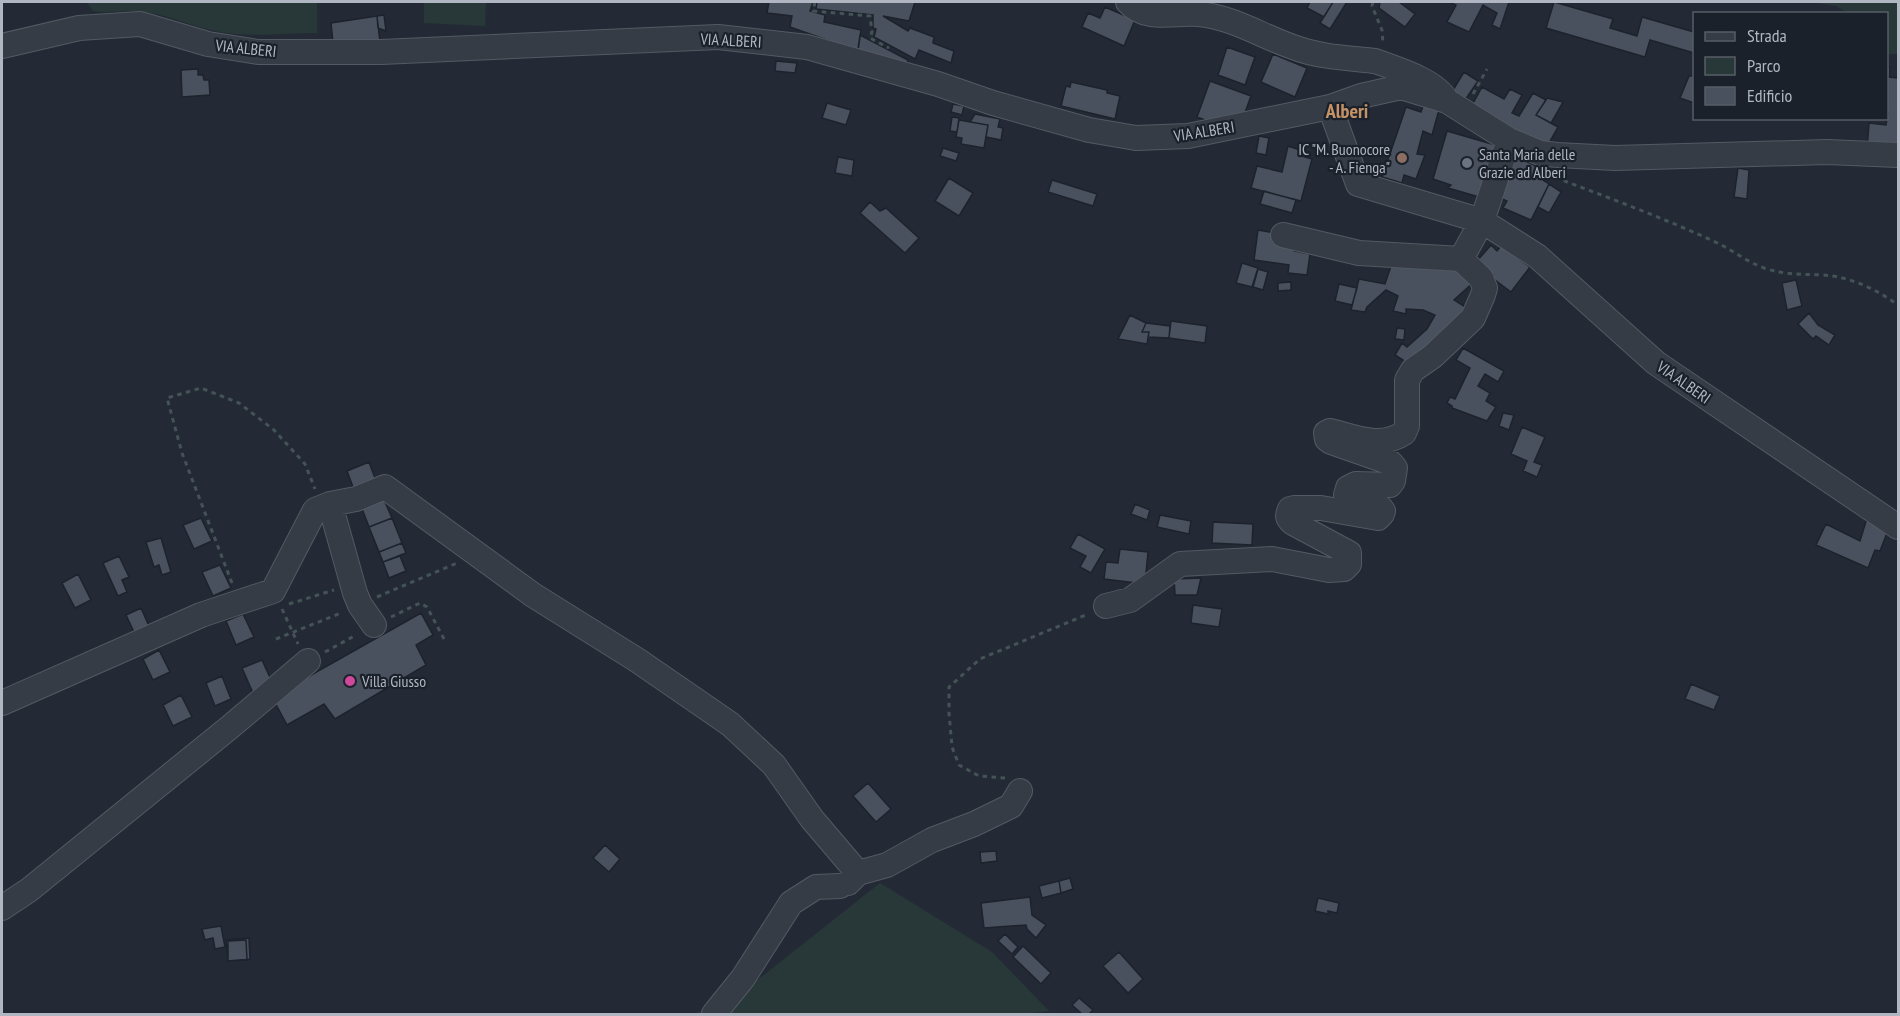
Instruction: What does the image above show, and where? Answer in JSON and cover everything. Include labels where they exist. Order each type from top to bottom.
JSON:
[{"type":"street","name":"VIA ALBERI","points":[[1124,3],[1145,13],[1197,14],[1231,20],[1292,47],[1314,54],[1379,62],[1441,91],[1455,106]]},
{"type":"street","name":"VIA ALBERI","points":[[2,46],[79,28],[140,24],[208,44],[258,52],[381,52],[718,37],[807,47],[1089,130],[1136,138],[1188,136],[1330,107],[1361,96],[1401,87],[1455,106],[1509,140],[1540,153],[1615,158],[1827,152],[1899,155]]},
{"type":"street","name":"VIA ALBERI","points":[[1330,107],[1358,184],[1482,221],[1537,256],[1656,363],[1899,527]]},
{"type":"street","points":[[1461,259],[1482,221],[1509,140]]},
{"type":"street","points":[[1106,606],[1130,600],[1180,564],[1272,559],[1329,570],[1344,569],[1349,564],[1349,553],[1293,523],[1287,515],[1290,509],[1322,508],[1378,518],[1383,514],[1380,507],[1348,499],[1346,495],[1348,488],[1356,484],[1390,484],[1395,468],[1391,463],[1331,442],[1327,439],[1326,433],[1330,430],[1369,441],[1383,441],[1404,433],[1407,426],[1407,380],[1413,370],[1433,356],[1473,318],[1485,288],[1481,278],[1461,259],[1359,253],[1283,235]]},
{"type":"street","points":[[2,703],[191,620],[273,591],[315,510],[356,499],[385,487],[533,595],[637,660],[730,724],[774,765],[812,819],[849,881]]},
{"type":"street","points":[[326,506],[360,605],[374,625]]},
{"type":"street","points":[[2,908],[38,882],[308,661]]},
{"type":"street","points":[[714,1014],[743,978],[791,903],[816,887],[849,881],[887,865],[932,840],[974,824],[1011,806],[1020,791]]},
{"type":"path","points":[[815,2],[813,10],[870,16],[872,32],[870,38],[891,49]]},
{"type":"path","points":[[1373,2],[1372,6],[1382,30],[1379,62]]},
{"type":"path","points":[[1455,106],[1487,69]]},
{"type":"path","points":[[1540,153],[1562,180],[1712,240],[1743,259],[1790,275],[1824,275],[1854,281],[1899,305]]},
{"type":"path","points":[[239,603],[227,566],[182,453],[167,398],[201,388],[238,403],[274,430],[305,464],[326,506]]},
{"type":"path","points":[[292,632],[281,607],[353,584]]},
{"type":"path","points":[[1020,791],[1011,778],[979,776],[959,765],[952,747],[949,687],[980,659],[1106,606]]},
{"type":"green space","points":[[87,2],[317,2],[317,33],[253,35],[228,33],[206,29],[153,13],[93,11]]},
{"type":"green space","points":[[424,2],[486,2],[485,26],[424,23]]},
{"type":"green space","points":[[1809,2],[1898,2],[1898,54],[1888,54],[1888,12],[1846,12],[1837,6]]},
{"type":"green space","points":[[880,883],[992,952],[1049,1011],[1022,1014],[693,1014],[731,1001]]},
{"type":"building","points":[[769,2],[813,2],[810,11],[825,15],[824,22],[861,30],[858,51],[790,27],[792,16],[767,13]]},
{"type":"building","points":[[817,2],[915,2],[909,21],[883,16],[908,31],[910,28],[934,37],[933,43],[954,51],[951,63],[919,50],[915,59],[874,37],[876,29],[873,28],[873,15],[816,9]]},
{"type":"building","points":[[1310,2],[1333,2],[1324,17],[1307,8]]},
{"type":"building","points":[[1333,2],[1347,2],[1330,29],[1320,23]]},
{"type":"building","points":[[1380,2],[1399,2],[1415,14],[1405,27],[1379,8]]},
{"type":"building","points":[[1449,2],[1509,2],[1500,29],[1492,25],[1497,13],[1483,5],[1469,32],[1447,22],[1456,5]]},
{"type":"building","points":[[1554,2],[1613,19],[1610,28],[1637,36],[1642,17],[1693,32],[1693,53],[1650,40],[1645,57],[1546,28]]},
{"type":"building","points":[[1105,7],[1135,20],[1124,46],[1082,27],[1088,13],[1100,18]]},
{"type":"building","points":[[384,15],[386,31],[378,28],[377,16]]},
{"type":"building","points":[[377,16],[380,42],[333,43],[331,23]]},
{"type":"building","points":[[860,35],[908,60],[905,68],[857,56]]},
{"type":"building","points":[[1227,47],[1255,57],[1245,85],[1218,75]]},
{"type":"building","points":[[1273,54],[1307,68],[1295,97],[1261,82]]},
{"type":"building","points":[[776,61],[797,63],[795,73],[775,71]]},
{"type":"building","points":[[1888,67],[1890,67],[1889,77],[1898,78],[1898,151],[1867,149],[1869,123],[1886,125],[1888,120]]},
{"type":"building","points":[[198,69],[198,75],[203,75],[204,80],[209,80],[210,95],[182,97],[181,70]]},
{"type":"building","points":[[1464,72],[1478,81],[1463,103],[1450,95]]},
{"type":"building","points":[[1689,76],[1693,76],[1693,103],[1680,98]]},
{"type":"building","points":[[1210,81],[1251,96],[1243,118],[1216,124],[1197,117]]},
{"type":"building","points":[[1071,82],[1107,90],[1107,93],[1120,96],[1115,119],[1061,106],[1066,86],[1070,87]]},
{"type":"building","points":[[1482,87],[1504,99],[1510,89],[1522,95],[1512,113],[1519,116],[1533,93],[1546,100],[1536,115],[1558,127],[1545,150],[1471,107]]},
{"type":"building","points":[[1547,98],[1563,102],[1551,123],[1536,115]]},
{"type":"building","points":[[827,103],[851,110],[846,125],[822,118]]},
{"type":"building","points":[[1424,103],[1439,110],[1432,135],[1423,131],[1417,154],[1425,155],[1416,179],[1404,175],[1402,183],[1382,177],[1406,107],[1421,112]]},
{"type":"building","points":[[953,104],[964,106],[962,115],[951,112]]},
{"type":"building","points":[[975,114],[1000,119],[998,127],[1003,128],[1001,140],[986,137],[988,125],[970,122]]},
{"type":"building","points":[[952,117],[959,118],[957,132],[950,131]]},
{"type":"building","points":[[959,120],[988,125],[984,148],[961,144],[962,138],[956,137]]},
{"type":"building","name":"Santa Maria delle Grazie ad Alberi","points":[[1447,131],[1502,147],[1486,199],[1448,188],[1451,185],[1433,179]]},
{"type":"building","points":[[1259,136],[1269,138],[1266,155],[1256,153]]},
{"type":"building","points":[[1288,146],[1300,150],[1298,155],[1312,159],[1301,201],[1251,188],[1257,166],[1282,172]]},
{"type":"building","points":[[943,148],[959,153],[956,161],[940,156]]},
{"type":"building","points":[[1511,154],[1538,167],[1534,174],[1549,184],[1531,220],[1503,208],[1507,201],[1496,196]]},
{"type":"building","points":[[838,157],[854,160],[852,176],[835,173]]},
{"type":"building","points":[[1738,168],[1749,170],[1747,199],[1734,197]]},
{"type":"building","points":[[949,178],[973,193],[959,216],[935,201]]},
{"type":"building","points":[[1052,180],[1097,194],[1093,206],[1048,192]]},
{"type":"building","points":[[1549,184],[1561,192],[1549,213],[1538,207]]},
{"type":"building","points":[[1264,191],[1296,200],[1292,213],[1260,204]]},
{"type":"building","points":[[870,202],[880,211],[886,208],[919,238],[905,253],[860,213]]},
{"type":"building","points":[[1258,230],[1275,233],[1295,244],[1294,251],[1310,254],[1307,275],[1288,273],[1289,265],[1254,260]]},
{"type":"building","points":[[1491,245],[1497,251],[1501,246],[1530,267],[1511,292],[1476,262]]},
{"type":"building","points":[[1393,260],[1450,267],[1475,281],[1454,300],[1467,308],[1409,364],[1395,355],[1402,343],[1407,347],[1427,329],[1435,315],[1423,310],[1406,309],[1406,314],[1393,311],[1398,296],[1386,290],[1367,307],[1365,312],[1351,310],[1359,279],[1385,284]]},
{"type":"building","points":[[1242,263],[1258,268],[1252,287],[1236,283]]},
{"type":"building","points":[[1258,269],[1268,272],[1263,290],[1253,287]]},
{"type":"building","points":[[1796,280],[1802,306],[1787,310],[1782,283]]},
{"type":"building","points":[[1291,282],[1291,290],[1278,291],[1278,283]]},
{"type":"building","points":[[1339,284],[1357,288],[1352,305],[1335,301]]},
{"type":"building","points":[[1809,313],[1818,325],[1835,335],[1829,345],[1816,336],[1813,339],[1798,324]]},
{"type":"building","points":[[1130,315],[1146,323],[1142,332],[1149,332],[1147,344],[1118,339]]},
{"type":"building","points":[[1171,321],[1207,326],[1205,343],[1169,338]]},
{"type":"building","points":[[1146,323],[1170,326],[1169,338],[1148,337],[1149,332],[1142,332]]},
{"type":"building","points":[[1397,328],[1405,329],[1404,340],[1395,339]]},
{"type":"building","points":[[1463,348],[1504,371],[1498,382],[1485,374],[1478,386],[1490,393],[1486,401],[1496,407],[1487,421],[1452,408],[1447,403],[1450,397],[1455,399],[1470,368],[1456,360]]},
{"type":"building","points":[[1503,413],[1514,415],[1509,430],[1499,426]]},
{"type":"building","points":[[1522,427],[1545,437],[1534,462],[1542,465],[1537,477],[1523,471],[1527,461],[1511,454]]},
{"type":"building","points":[[369,462],[378,486],[356,495],[347,471]]},
{"type":"building","points":[[381,493],[392,518],[369,527],[359,501]]},
{"type":"building","points":[[1135,504],[1150,510],[1147,520],[1131,514]]},
{"type":"building","points":[[1160,515],[1191,521],[1189,534],[1157,527]]},
{"type":"building","points":[[201,518],[212,541],[194,549],[183,525]]},
{"type":"building","points":[[392,518],[402,543],[379,552],[369,527]]},
{"type":"building","points":[[1867,518],[1889,528],[1880,551],[1875,550],[1868,568],[1816,545],[1826,524],[1860,541]]},
{"type":"building","points":[[1213,522],[1253,524],[1252,545],[1212,543]]},
{"type":"building","points":[[1078,534],[1105,549],[1091,573],[1080,567],[1086,556],[1070,548]]},
{"type":"building","points":[[161,538],[171,572],[162,575],[159,565],[154,567],[146,542]]},
{"type":"building","points":[[402,543],[406,553],[383,562],[379,552]]},
{"type":"building","points":[[1120,549],[1148,552],[1145,584],[1104,579],[1106,562],[1118,563]]},
{"type":"building","points":[[119,556],[129,577],[122,580],[127,592],[118,596],[103,563]]},
{"type":"building","points":[[400,556],[406,571],[389,578],[383,562]]},
{"type":"building","points":[[220,565],[231,588],[213,596],[202,572]]},
{"type":"building","points":[[78,574],[91,600],[75,608],[62,583]]},
{"type":"building","points":[[1201,578],[1197,595],[1175,595],[1174,579]]},
{"type":"building","points":[[1193,605],[1222,609],[1219,627],[1191,623]]},
{"type":"building","points":[[141,608],[149,626],[134,632],[126,615]]},
{"type":"building","name":"Villa Giusso","points":[[421,613],[433,635],[416,645],[426,665],[335,719],[324,704],[287,725],[272,697]]},
{"type":"building","points":[[243,614],[254,637],[236,645],[226,621]]},
{"type":"building","points":[[159,650],[170,672],[153,680],[143,659]]},
{"type":"building","points":[[262,660],[273,684],[253,693],[242,668]]},
{"type":"building","points":[[222,676],[231,699],[215,706],[206,683]]},
{"type":"building","points":[[1691,684],[1720,696],[1714,710],[1685,699]]},
{"type":"building","points":[[181,695],[192,717],[173,726],[163,705]]},
{"type":"building","points":[[868,783],[891,809],[876,822],[853,796]]},
{"type":"building","points":[[605,845],[620,859],[609,872],[593,858]]},
{"type":"building","points":[[996,851],[997,861],[981,863],[980,852]]},
{"type":"building","points":[[1070,878],[1073,889],[1061,893],[1059,881]]},
{"type":"building","points":[[1059,881],[1061,893],[1042,898],[1039,886]]},
{"type":"building","points":[[1030,897],[1032,915],[1046,925],[1036,938],[1026,925],[984,928],[981,903]]},
{"type":"building","points":[[1318,898],[1339,903],[1337,913],[1328,911],[1328,914],[1315,911]]},
{"type":"building","points":[[221,926],[225,947],[215,949],[213,938],[205,940],[202,929]]},
{"type":"building","points":[[1005,934],[1018,947],[1012,954],[998,941]]},
{"type":"building","points":[[249,938],[250,959],[228,961],[226,940]]},
{"type":"building","points":[[246,940],[247,960],[228,961],[228,941]]},
{"type":"building","points":[[1023,946],[1051,973],[1041,984],[1013,957]]},
{"type":"building","points":[[1119,952],[1143,979],[1128,993],[1103,966]]},
{"type":"building","points":[[1079,998],[1093,1010],[1089,1014],[1082,1014],[1072,1005]]},
{"type":"place","name":"IC \"M. Buonocore - A. Fienga\"","points":[[1402,158]]},
{"type":"place","name":"Santa Maria delle Grazie ad Alberi","points":[[1467,163]]},
{"type":"place","name":"Villa Giusso","points":[[350,681]]},
{"type":"district","name":"Alberi","points":[[1347,111]]}]
